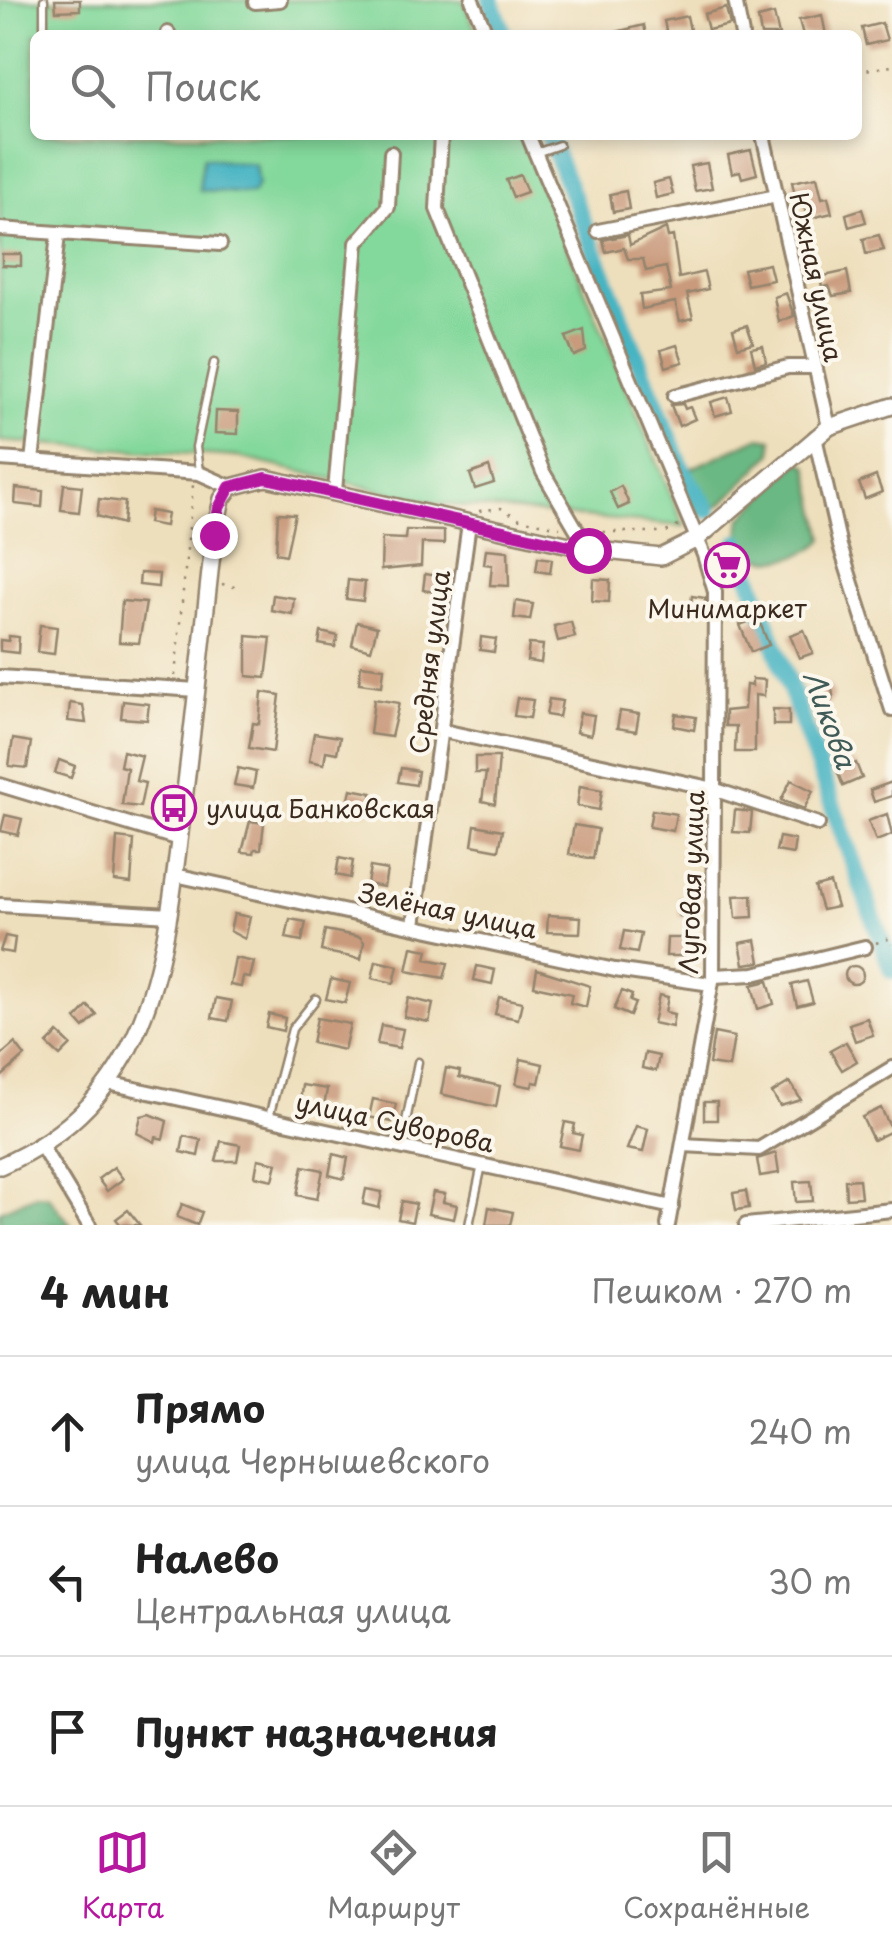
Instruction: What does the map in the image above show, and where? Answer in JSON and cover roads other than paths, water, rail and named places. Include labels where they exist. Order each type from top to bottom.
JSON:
[{"type":"street","points":[[255,2],[280,0]]},
{"type":"street","points":[[472,0],[485,30]]},
{"type":"street","points":[[735,0],[741,30]]},
{"type":"street","points":[[441,140],[437,209],[543,472],[588,550]]},
{"type":"street","name":"Луговая улица","points":[[532,140],[540,152],[697,538],[715,592],[717,792],[712,980],[668,1225]]},
{"type":"street","name":"Южная улица","points":[[764,140],[813,367],[840,546],[892,710]]},
{"type":"street","points":[[335,491],[357,243],[388,207],[391,153]]},
{"type":"street","points":[[598,232],[777,196]]},
{"type":"street","points":[[0,229],[220,244]]},
{"type":"street","points":[[32,461],[58,234]]},
{"type":"street","points":[[675,396],[788,367],[813,367]]},
{"type":"street","points":[[0,458],[197,473],[230,487],[266,478],[474,517],[588,550],[629,557],[661,557],[697,538],[824,431],[892,406]]},
{"type":"street","points":[[0,1166],[40,1144],[108,1083],[147,1014],[170,914],[214,535],[219,508],[230,487]]},
{"type":"street","name":"Средняя улица","points":[[414,925],[474,517]]},
{"type":"street","points":[[0,677],[197,690]]},
{"type":"street","points":[[443,731],[717,792],[818,824]]},
{"type":"street","points":[[0,785],[179,839]]},
{"type":"street","name":"Зелёная улица","points":[[175,874],[615,970],[712,980],[754,974],[871,945]]},
{"type":"street","points":[[0,905],[170,914]]},
{"type":"street","points":[[683,1145],[760,1148],[892,1068]]},
{"type":"street","name":"улица Суворова","points":[[108,1083],[672,1206]]},
{"type":"street","points":[[40,1144],[89,1225]]},
{"type":"street","points":[[746,1225],[892,1210]]},
{"type":"lane","points":[[44,0],[44,30]]},
{"type":"lane","points":[[540,152],[559,145]]},
{"type":"lane","points":[[197,473],[196,447],[214,364]]},
{"type":"lane","points":[[269,1118],[292,1029],[316,999]]},
{"type":"lane","points":[[401,1147],[418,1062]]},
{"type":"lane","points":[[469,1225],[482,1164]]},
{"type":"water","points":[[203,158],[255,165],[258,184],[252,194],[199,190]]},
{"type":"waterway","name":"Ликова","points":[[491,0],[502,30]]},
{"type":"waterway","name":"Ликова","points":[[550,140],[683,472],[708,510]]},
{"type":"waterway","name":"Ликова","points":[[738,543],[892,970]]},
{"type":"place","name":"Минимаркет","points":[[727,565]]},
{"type":"place","name":"улица Банковская","points":[[174,808]]}]
